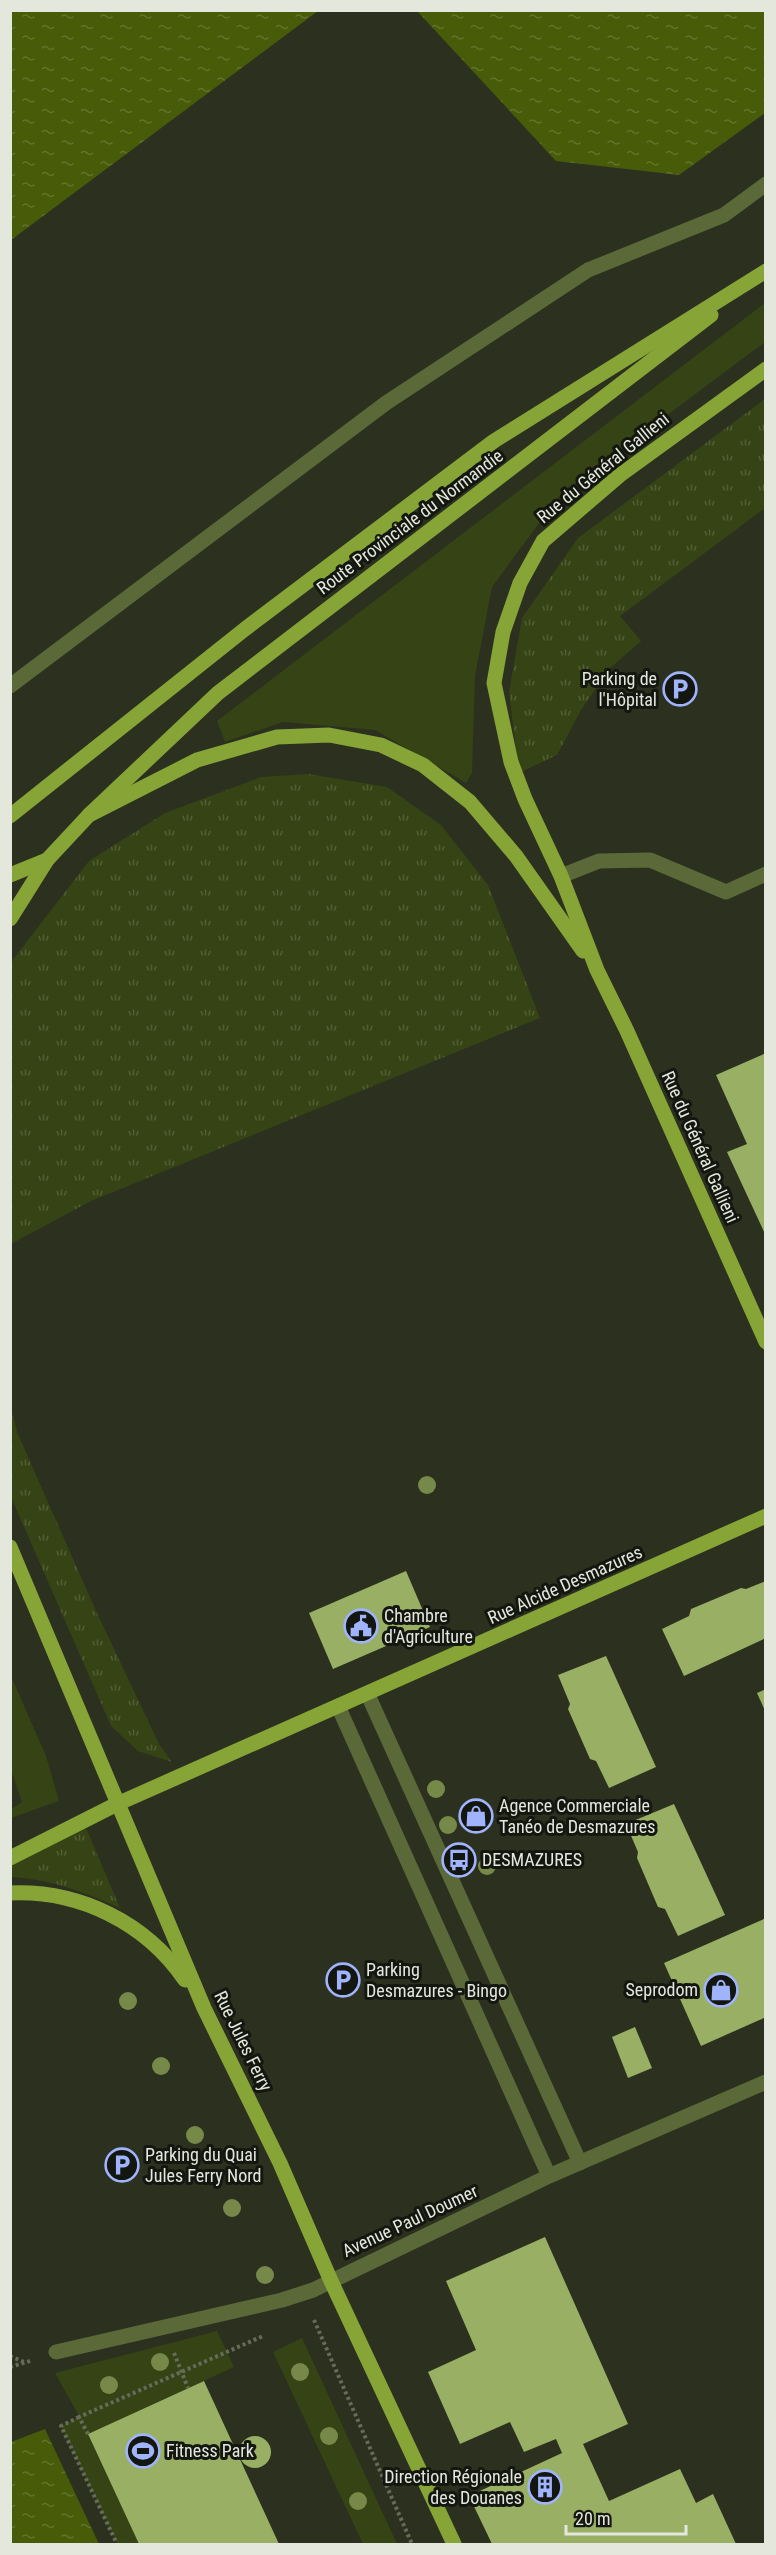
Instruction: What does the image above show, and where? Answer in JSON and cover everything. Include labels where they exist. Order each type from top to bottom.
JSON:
[{"type":"main road","name":"Route Provinciale du Normandie","points":[[89,814],[218,693],[765,273]]},
{"type":"main road","points":[[10,816],[245,629],[494,441],[765,273]]},
{"type":"main road","name":"Rue du Général Gallieni","points":[[765,369],[620,474],[543,541],[520,583],[503,632],[494,683],[511,762],[525,799],[561,876],[597,970],[627,1031],[765,1342]]},
{"type":"main road","name":"Rue du Général Gallieni","points":[[47,860],[89,814],[197,760],[277,736],[329,735],[381,745],[423,765],[470,802],[516,856],[597,970]]},
{"type":"main road","points":[[10,875],[47,860]]},
{"type":"main road","points":[[10,919],[47,860]]},
{"type":"main road","name":"Rue Alcide Desmazures","points":[[10,1858],[117,1804],[338,1706],[368,1695],[765,1516]]},
{"type":"main road","name":"Rue Jules Ferry","points":[[10,1547],[204,2008],[280,2163],[331,2281],[454,2544]]},
{"type":"main road","points":[[10,1893],[63,1897],[90,1906],[124,1922],[156,1944],[175,1965],[204,2008]]},
{"type":"street","points":[[10,686],[386,403],[588,270],[724,215],[765,184]]},
{"type":"street","points":[[561,876],[599,861],[650,860],[726,892],[765,874]]},
{"type":"street","points":[[368,1695],[580,2163]]},
{"type":"street","points":[[338,1706],[549,2176]]},
{"type":"street","name":"Avenue Paul Doumer","points":[[56,2352],[282,2300],[313,2290],[549,2176],[765,2082]]},
{"type":"path","points":[[341,2302],[312,2314],[412,2544]]},
{"type":"path","points":[[163,2328],[188,2388]]},
{"type":"path","points":[[117,2544],[61,2426],[268,2333]]},
{"type":"path","points":[[10,2356],[25,2362]]},
{"type":"path","points":[[79,2417],[88,2434]]},
{"type":"green space","points":[[765,303],[765,342],[560,495],[492,587],[475,676],[472,773],[466,783],[375,730],[283,722],[225,742],[217,721]]},
{"type":"green space","points":[[765,399],[765,508],[620,616],[641,641],[609,669],[581,710],[557,755],[519,773],[509,692],[522,618],[578,538]]},
{"type":"green space","points":[[308,774],[387,787],[441,825],[488,885],[540,1018],[91,1201],[11,1244],[11,962],[89,861],[165,813],[261,777]]},
{"type":"green space","points":[[10,1403],[17,1432],[96,1611],[159,1744],[172,1762],[138,1751],[111,1726],[11,1497]]},
{"type":"green space","points":[[11,1676],[46,1756],[59,1801],[11,1818],[11,1809],[22,1802],[11,1770]]},
{"type":"green space","points":[[86,1828],[120,1908],[67,1887],[39,1880],[11,1877],[10,1863]]},
{"type":"green space","points":[[217,2331],[234,2367],[88,2434],[139,2544],[117,2544],[61,2426],[79,2416],[55,2373]]},
{"type":"green space","points":[[302,2338],[397,2544],[363,2544],[273,2352]]},
{"type":"water","points":[[11,10],[318,10],[318,11],[11,240]]},
{"type":"water","points":[[417,11],[765,11],[765,113],[679,175],[556,161]]},
{"type":"water","points":[[45,2429],[99,2544],[11,2544],[11,2442]]},
{"type":"building","points":[[766,1053],[766,1236],[727,1152],[747,1144],[716,1075]]},
{"type":"building","points":[[406,1571],[430,1627],[333,1669],[309,1613]]},
{"type":"building","points":[[766,1581],[766,1638],[684,1676],[662,1629],[689,1616],[691,1609],[741,1588],[746,1589]]},
{"type":"building","points":[[606,1656],[656,1767],[609,1788],[596,1761],[590,1759],[568,1709],[570,1704],[558,1675]]},
{"type":"building","points":[[766,1689],[766,1713],[757,1693]]},
{"type":"building","points":[[674,1804],[725,1915],[678,1936],[665,1909],[658,1907],[637,1858],[638,1852],[626,1824]]},
{"type":"building","name":"Seprodom","points":[[766,1918],[766,2017],[701,2046],[664,1963]]},
{"type":"building","points":[[635,2027],[652,2068],[628,2078],[612,2037]]},
{"type":"building","points":[[545,2237],[628,2424],[583,2444],[609,2501],[680,2469],[696,2503],[713,2494],[736,2544],[492,2544],[469,2496],[562,2453],[556,2439],[524,2452],[510,2422],[460,2444],[428,2372],[476,2350],[446,2281]]},
{"type":"building","points":[[204,2381],[279,2544],[139,2544],[88,2434]]},
{"type":"building","points":[[255,2436],[266,2441],[271,2452],[266,2463],[255,2468],[244,2463],[239,2452],[244,2441]]},
{"type":"place","name":"Parking de l'Hôpital","points":[[680,689]]},
{"type":"place","name":"Chambre d'Agriculture","points":[[361,1626]]},
{"type":"place","name":"Agence Commerciale Tanéo de Desmazures","points":[[476,1816]]},
{"type":"place","name":"DESMAZURES","points":[[459,1860]]},
{"type":"place","name":"Parking Desmazures - Bingo","points":[[343,1980]]},
{"type":"place","name":"Seprodom","points":[[721,1990]]},
{"type":"place","name":"Parking du Quai Jules Ferry Nord","points":[[122,2165]]},
{"type":"place","name":"Fitness Park","points":[[143,2451]]},
{"type":"place","name":"Direction Régionale des Douanes","points":[[545,2487]]}]
